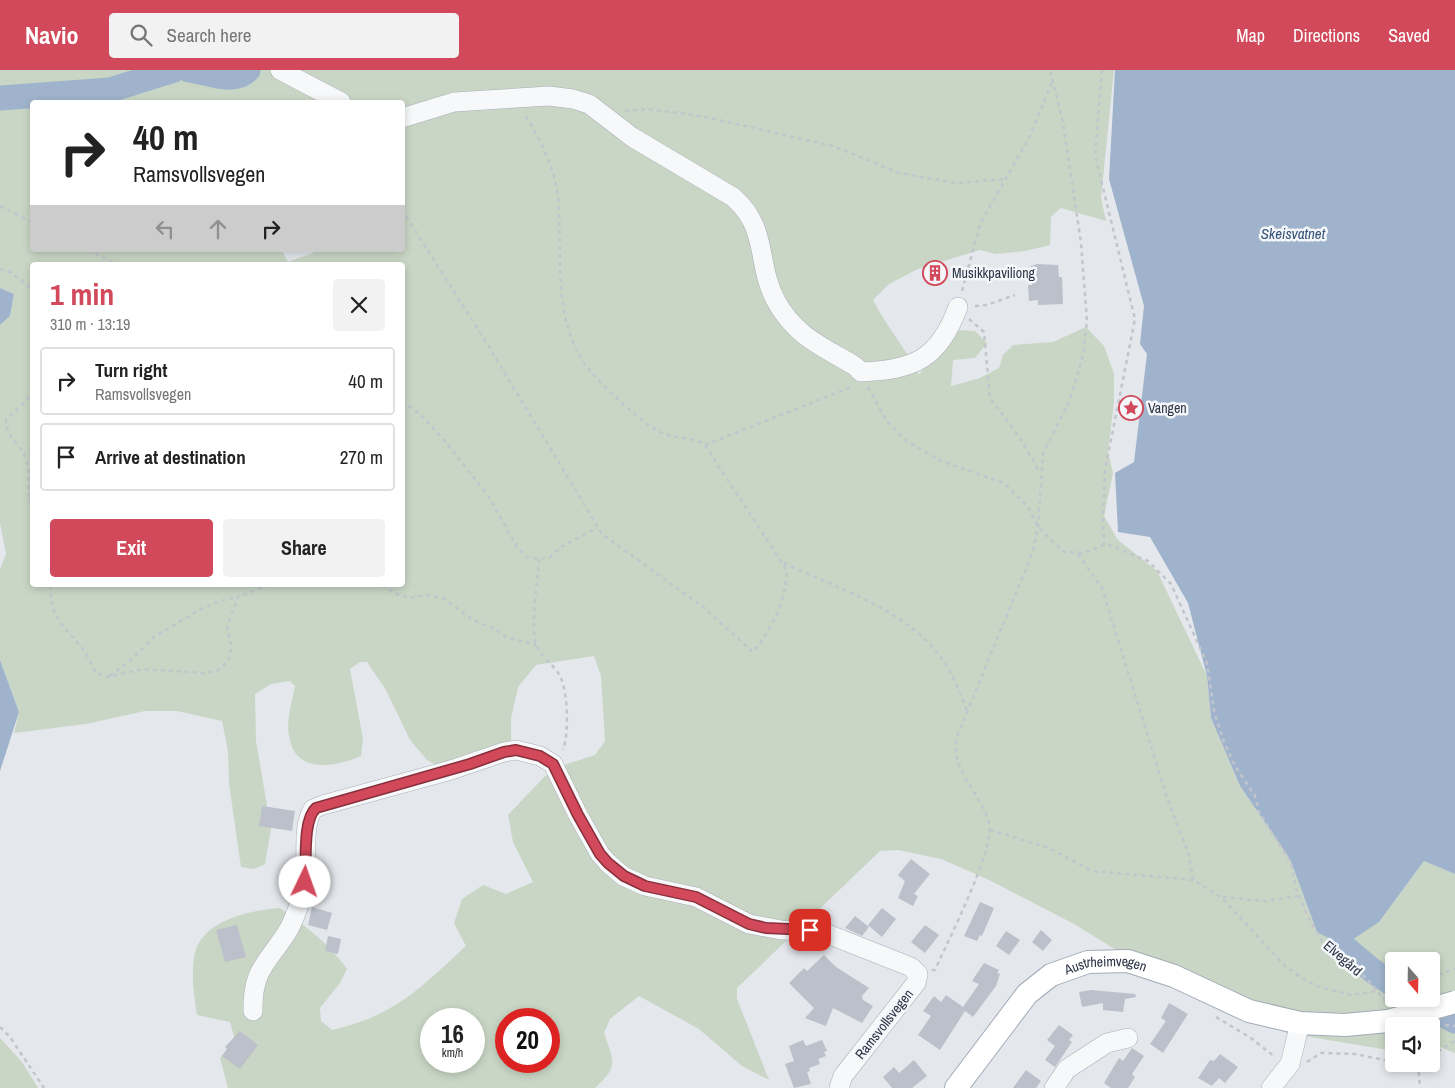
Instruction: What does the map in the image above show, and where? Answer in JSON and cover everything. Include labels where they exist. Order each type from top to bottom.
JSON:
[{"type":"main road","name":"Austrheimvegen","points":[[956,1088],[1027,994],[1051,975],[1088,962],[1128,961],[1174,976],[1249,1011],[1300,1023],[1345,1025],[1397,1019],[1455,1002]]},
{"type":"street","points":[[280,70],[337,100]]},
{"type":"street","points":[[405,117],[454,102],[560,96],[589,104],[632,137],[733,197],[745,207],[754,221],[761,241],[771,290],[784,314],[806,338],[855,366],[864,377],[917,363],[932,351],[950,328],[958,307]]},
{"type":"street","points":[[253,1011],[253,997],[259,970],[288,929],[303,893],[308,826],[314,810],[322,805],[470,764],[504,752],[516,750],[540,756],[553,764]]},
{"type":"street","name":"Ramsvollsvegen","points":[[553,764],[594,843],[608,863],[624,876],[645,886],[696,897],[749,924],[781,930],[820,931],[911,967],[918,974],[916,983],[843,1076],[839,1088]]},
{"type":"street","points":[[1271,1088],[1290,1064],[1300,1023]]},
{"type":"street","points":[[1054,1088],[1067,1069],[1107,1042],[1128,1038]]},
{"type":"path","points":[[918,974],[935,970],[978,874],[990,830],[990,823],[960,768],[956,754],[956,739],[1032,554],[1038,527],[1041,474],[1045,446],[1066,410],[1079,370],[1088,310],[1081,243],[1063,123],[1050,70]]},
{"type":"path","points":[[704,445],[864,377],[886,420],[905,440],[941,461],[1004,482],[1028,507],[1038,527],[1064,552],[1078,554],[1104,544],[1105,470],[1135,319],[1095,155],[1102,70]]},
{"type":"path","points":[[958,307],[980,224],[1039,118],[1053,81]]},
{"type":"path","points":[[405,215],[486,342],[597,528],[611,543],[702,607],[753,652],[771,625],[778,609],[786,575],[783,562],[704,445],[700,441],[668,435],[651,427],[635,414],[581,358],[567,320],[559,278],[558,196],[551,168],[532,126],[516,99]]},
{"type":"path","points":[[601,114],[648,109],[700,116],[833,146],[899,173],[956,183],[1006,179]]},
{"type":"path","points":[[0,206],[30,221]]},
{"type":"path","points":[[92,252],[112,262]]},
{"type":"path","points":[[0,269],[10,272],[30,287]]},
{"type":"path","points":[[958,307],[987,305],[1015,295]]},
{"type":"path","points":[[958,307],[974,325],[984,332],[990,398],[1020,438],[1041,474]]},
{"type":"path","points":[[30,393],[27,400],[6,420],[7,431],[25,457],[30,504]]},
{"type":"path","points":[[405,403],[420,414],[444,440],[490,497],[516,547],[527,557],[539,559],[550,557],[561,547],[597,528]]},
{"type":"path","name":"Elvegård","points":[[1104,544],[1142,557],[1158,568],[1171,584],[1207,663],[1214,711],[1224,742],[1235,766],[1255,796],[1259,812],[1291,863],[1298,896],[1322,941],[1361,974],[1383,999],[1385,998]]},
{"type":"path","points":[[1078,554],[1102,588],[1167,798],[1189,855],[1193,880]]},
{"type":"path","points":[[539,559],[535,627],[536,645],[561,677],[564,689],[566,734],[562,752],[553,764]]},
{"type":"path","points":[[783,562],[882,608],[913,628],[930,644],[946,665],[967,711]]},
{"type":"path","points":[[51,587],[50,602],[64,630],[84,650],[96,673],[108,677],[142,669],[203,673],[217,670],[228,661],[232,647],[227,627],[238,597]]},
{"type":"path","points":[[108,677],[133,658],[154,637],[199,610],[264,587]]},
{"type":"path","points":[[385,587],[396,594],[410,598],[426,595],[443,598],[472,620],[495,629],[506,637],[536,645]]},
{"type":"path","points":[[990,830],[1049,848],[1092,871],[1193,880],[1221,896],[1285,966],[1305,980],[1318,986],[1351,995],[1377,991]]},
{"type":"path","points":[[1221,896],[1265,901],[1298,896]]},
{"type":"path","points":[[1440,974],[1455,969]]},
{"type":"path","points":[[1209,1013],[1251,1038],[1280,1061],[1290,1064],[1302,1066],[1320,1053],[1355,1054],[1385,1060]]},
{"type":"path","points":[[0,1027],[10,1037],[44,1088]]},
{"type":"path","points":[[1440,1050],[1455,1041]]},
{"type":"path","points":[[1419,1072],[1420,1088]]},
{"type":"green space","points":[[0,70],[1114,70],[1101,198],[1106,221],[1061,208],[1051,217],[1050,245],[1025,251],[996,254],[980,250],[918,269],[889,284],[873,300],[919,375],[928,361],[956,330],[975,331],[987,343],[975,358],[953,360],[951,386],[980,378],[999,368],[1003,355],[1013,345],[1053,342],[1086,327],[1104,346],[1114,374],[1114,401],[1108,452],[1113,473],[1104,516],[1118,540],[1157,571],[1207,676],[1211,718],[1240,786],[1290,859],[1317,932],[1379,922],[1424,861],[1455,874],[1455,1053],[1440,1047],[1440,1017],[1385,1017],[1385,1050],[1286,1033],[1249,1011],[1131,959],[1074,924],[989,880],[941,859],[898,850],[880,851],[737,988],[737,999],[769,1080],[742,1066],[699,1029],[639,996],[610,1019],[604,1033],[612,1057],[611,1069],[603,1081],[595,1088],[228,1088],[220,1058],[235,1040],[230,1022],[197,1015],[194,991],[194,956],[202,939],[210,930],[220,923],[244,914],[280,908],[307,928],[324,943],[347,969],[340,983],[320,1008],[321,1021],[332,1030],[373,1017],[405,999],[420,988],[466,946],[454,923],[462,899],[483,885],[506,894],[533,882],[513,842],[508,815],[545,776],[567,764],[595,755],[605,741],[601,676],[594,656],[536,665],[518,687],[511,719],[511,756],[449,771],[427,760],[410,740],[386,690],[367,662],[360,662],[350,669],[363,739],[361,756],[340,763],[318,765],[299,757],[293,749],[288,730],[295,686],[290,681],[271,684],[255,694],[256,741],[271,829],[265,864],[254,869],[241,867],[229,783],[228,751],[222,721],[177,711],[145,711],[86,724],[14,733],[19,712],[0,660],[0,569],[6,554],[0,523],[0,325],[10,316],[14,294],[0,288]]},
{"type":"green space","points":[[0,1038],[22,1062],[38,1088],[0,1088]]},
{"type":"water","name":"Skeisvatnet","points":[[1115,70],[1455,70],[1455,874],[1424,861],[1379,922],[1343,946],[1317,932],[1290,859],[1240,786],[1211,718],[1207,676],[1188,603],[1150,537],[1118,532],[1115,473],[1134,462],[1147,354],[1140,344],[1144,306],[1109,179]]},
{"type":"water","points":[[0,288],[14,294],[10,316],[0,325]]},
{"type":"water","points":[[0,660],[19,712],[0,771]]},
{"type":"building","name":"Musikkpaviliong","points":[[933,264],[941,267],[943,276],[936,281],[928,278],[926,270]]},
{"type":"building","points":[[1037,264],[1058,265],[1059,277],[1062,277],[1063,304],[1038,305],[1038,300],[1029,301],[1028,285],[1032,285],[1031,266]]},
{"type":"building","points":[[262,806],[295,811],[292,831],[259,826]]},
{"type":"building","points":[[911,859],[930,874],[914,894],[918,896],[913,906],[898,898],[905,881],[898,875]]},
{"type":"building","points":[[980,902],[994,908],[982,936],[980,935],[977,941],[964,936]]},
{"type":"building","points":[[312,907],[332,913],[327,930],[308,925]]},
{"type":"building","points":[[882,908],[896,919],[882,937],[868,925]]},
{"type":"building","points":[[855,916],[869,927],[862,936],[845,928]]},
{"type":"building","points":[[237,925],[246,957],[225,962],[216,930]]},
{"type":"building","points":[[925,925],[939,935],[925,953],[911,942]]},
{"type":"building","points":[[1041,930],[1052,940],[1043,951],[1032,942]]},
{"type":"building","points":[[1006,931],[1020,940],[1009,955],[996,946]]},
{"type":"building","points":[[328,936],[341,939],[338,954],[325,951]]},
{"type":"building","points":[[824,955],[836,967],[869,988],[862,996],[863,1000],[873,1006],[862,1023],[833,1008],[826,1026],[805,1018],[814,1008],[789,983],[804,968],[807,971]]},
{"type":"building","points":[[984,963],[999,970],[997,973],[1000,974],[996,986],[973,1017],[965,1011],[940,1050],[918,1035],[931,1016],[923,1011],[934,996],[941,1002],[946,995],[963,1007],[979,984],[972,981]]},
{"type":"building","points":[[1091,990],[1135,994],[1136,997],[1125,999],[1123,1012],[1103,1010],[1103,1003],[1082,1007],[1079,992]]},
{"type":"building","points":[[1169,1003],[1188,1014],[1163,1053],[1150,1044],[1166,1021],[1161,1018]]},
{"type":"building","points":[[1059,1025],[1073,1035],[1069,1040],[1072,1042],[1055,1067],[1045,1060],[1055,1046],[1047,1040]]},
{"type":"building","points":[[240,1031],[258,1045],[240,1069],[222,1056],[227,1049],[225,1047]]},
{"type":"building","points":[[803,1040],[806,1046],[822,1040],[827,1051],[824,1052],[826,1056],[818,1059],[820,1064],[809,1068],[810,1071],[807,1072],[811,1084],[794,1088],[785,1064],[794,1061],[789,1046]]},
{"type":"building","points":[[1132,1048],[1144,1056],[1132,1074],[1135,1077],[1128,1088],[1111,1088],[1104,1083],[1119,1058],[1123,1061]]},
{"type":"building","points":[[1220,1054],[1238,1067],[1225,1083],[1219,1078],[1212,1086],[1198,1078],[1210,1060],[1214,1061]]},
{"type":"building","points":[[914,1060],[927,1076],[912,1088],[892,1088],[883,1077],[894,1067],[899,1073]]},
{"type":"building","points":[[1026,1070],[1041,1081],[1036,1088],[1013,1088]]},
{"type":"waterway","points":[[0,98],[110,90],[174,70]]},
{"type":"waterway","points":[[189,70],[227,77],[235,77],[248,70]]},
{"type":"waterway","points":[[1343,946],[1385,979]]},
{"type":"waterway","points":[[1431,1008],[1455,1021]]},
{"type":"place","name":"Musikkpaviliong","points":[[935,273]]},
{"type":"place","name":"Vangen","points":[[1131,408]]},
{"type":"route","points":[[305,882],[308,826],[311,814],[316,808],[516,750],[540,756],[553,764],[600,854],[616,871],[624,876],[645,886],[696,897],[731,917],[749,924],[781,930],[810,930]]}]
